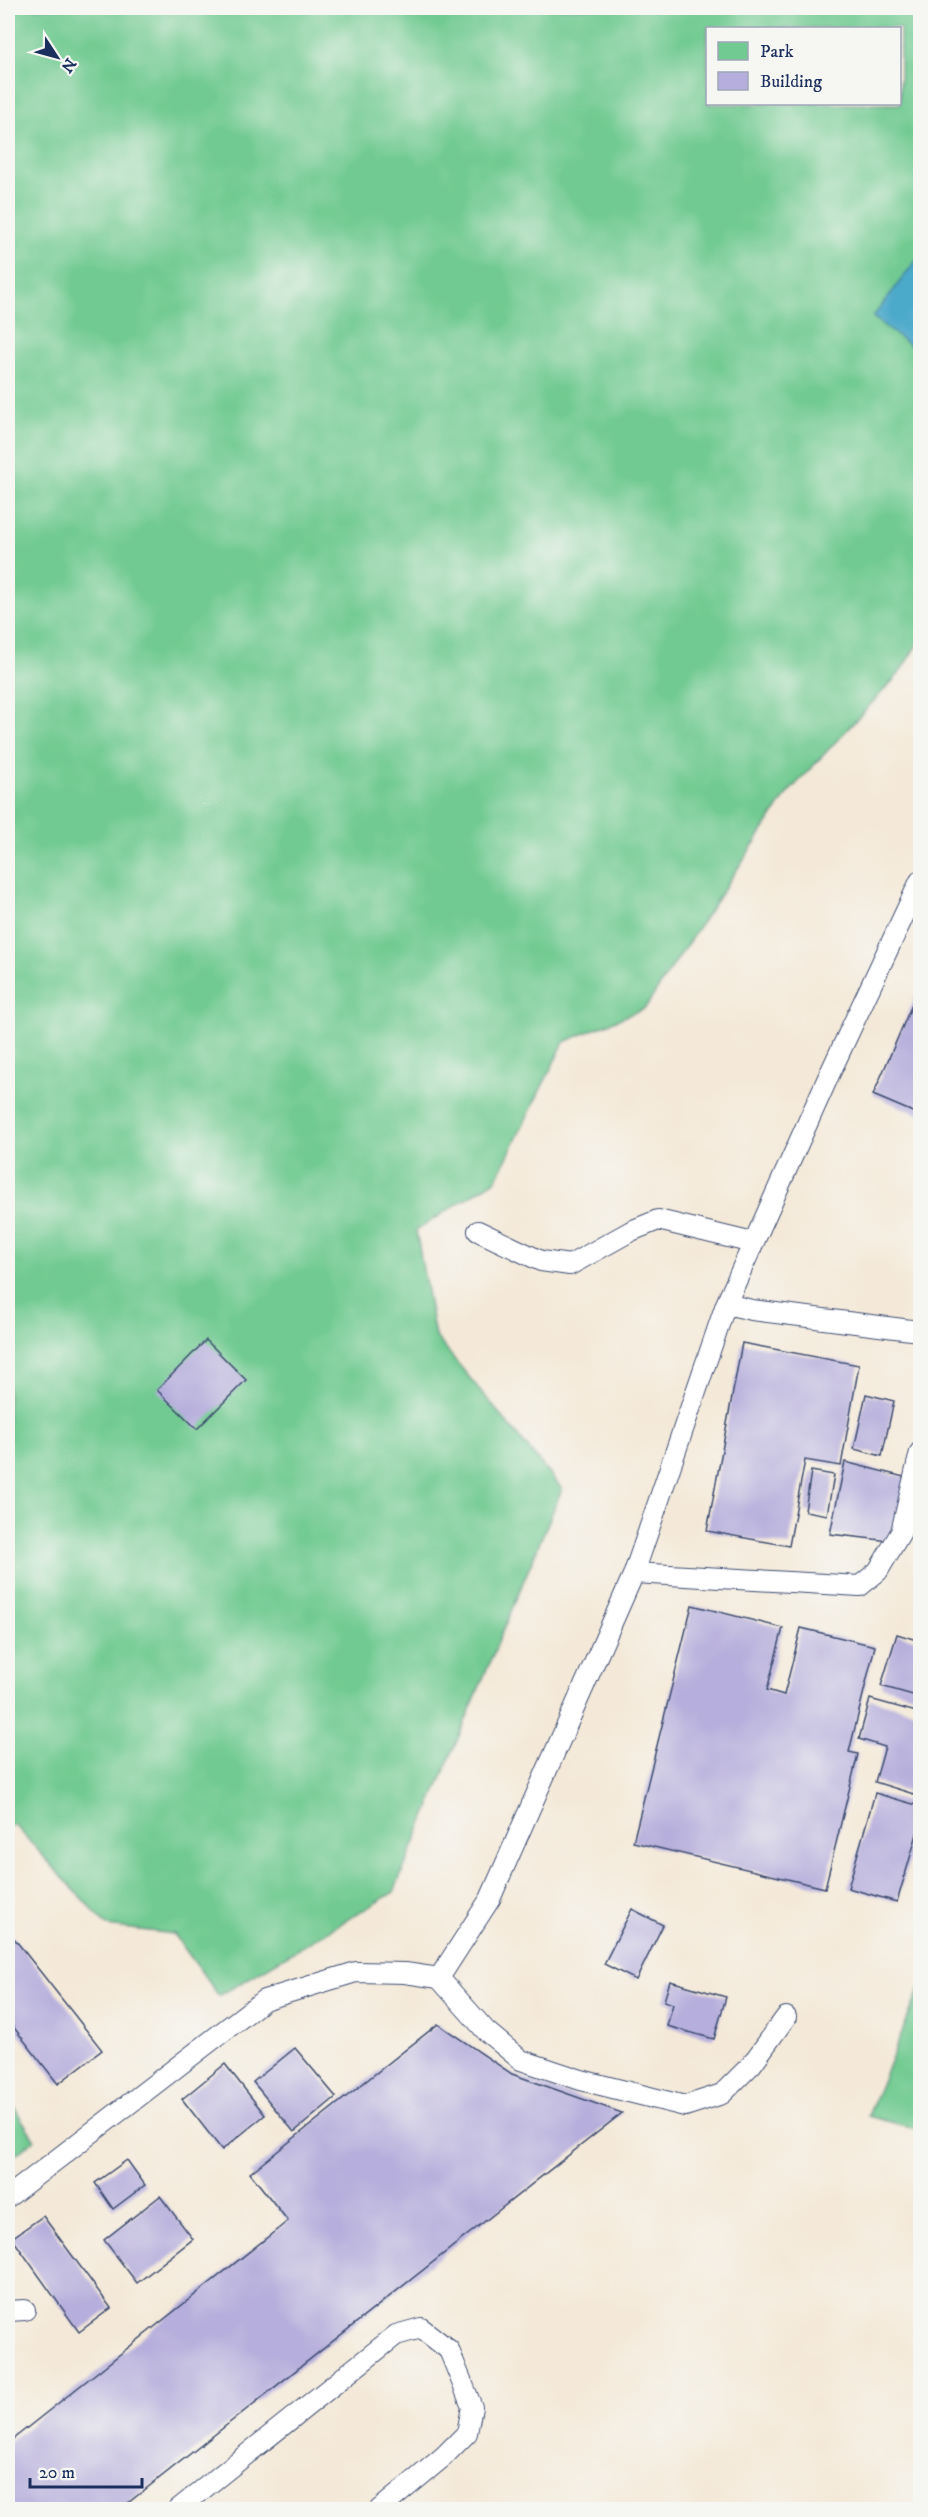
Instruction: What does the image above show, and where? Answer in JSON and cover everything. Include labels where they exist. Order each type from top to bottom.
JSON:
[{"type":"lane","points":[[439,1978],[490,1899],[634,1573],[726,1304],[921,881]]},
{"type":"lane","points":[[478,1231],[541,1261],[570,1265],[631,1231],[658,1220],[753,1243]]},
{"type":"lane","points":[[726,1304],[752,1310],[921,1333]]},
{"type":"lane","points":[[634,1573],[860,1586],[878,1572],[901,1532],[921,1452]]},
{"type":"lane","points":[[8,2198],[264,2000],[356,1972],[405,1973],[439,1978],[486,2031],[522,2060],[582,2080],[685,2106],[722,2094],[752,2064],[786,2018]]},
{"type":"lane","points":[[177,2510],[396,2335],[421,2328],[450,2350],[472,2407],[467,2433],[443,2457],[379,2510]]},
{"type":"green space","points":[[8,8],[920,8],[920,640],[898,675],[787,794],[645,1008],[564,1042],[496,1180],[416,1230],[435,1336],[562,1489],[394,1892],[219,1996],[174,1934],[107,1926],[14,1824],[8,1827]]},
{"type":"green space","points":[[920,1988],[920,2130],[868,2116]]},
{"type":"green space","points":[[8,2098],[35,2140],[8,2160]]},
{"type":"water","points":[[920,255],[920,353],[873,317]]},
{"type":"building","points":[[920,986],[920,1115],[873,1095]]},
{"type":"building","points":[[206,1340],[246,1380],[197,1429],[157,1390]]},
{"type":"building","points":[[742,1343],[859,1365],[841,1466],[805,1460],[789,1546],[707,1531]]},
{"type":"building","points":[[866,1394],[894,1401],[882,1456],[854,1449]]},
{"type":"building","points":[[845,1462],[908,1478],[890,1541],[830,1534]]},
{"type":"building","points":[[811,1471],[834,1475],[827,1515],[805,1511]]},
{"type":"building","points":[[692,1605],[783,1628],[767,1690],[784,1695],[801,1628],[875,1646],[849,1752],[858,1754],[825,1888],[633,1842]]},
{"type":"building","points":[[897,1634],[920,1641],[920,1697],[881,1686]]},
{"type":"building","points":[[870,1699],[920,1713],[920,1796],[875,1782],[885,1747],[859,1739]]},
{"type":"building","points":[[875,1793],[920,1806],[920,1824],[897,1902],[848,1888]]},
{"type":"building","points":[[632,1909],[663,1925],[636,1980],[604,1964]]},
{"type":"building","points":[[13,1937],[102,2050],[58,2084],[8,2020],[8,1941]]},
{"type":"building","points":[[670,1981],[726,1997],[714,2039],[667,2026],[673,2004],[664,2001]]},
{"type":"building","points":[[438,2024],[512,2074],[622,2113],[119,2510],[8,2510],[8,2443],[288,2221],[250,2173]]},
{"type":"building","points":[[295,2048],[336,2097],[294,2132],[253,2082]]},
{"type":"building","points":[[225,2064],[265,2115],[222,2150],[182,2099]]},
{"type":"building","points":[[127,2160],[145,2185],[113,2209],[95,2183]]},
{"type":"building","points":[[160,2196],[193,2239],[137,2283],[104,2240]]},
{"type":"building","points":[[43,2216],[111,2308],[79,2332],[12,2238]]}]
